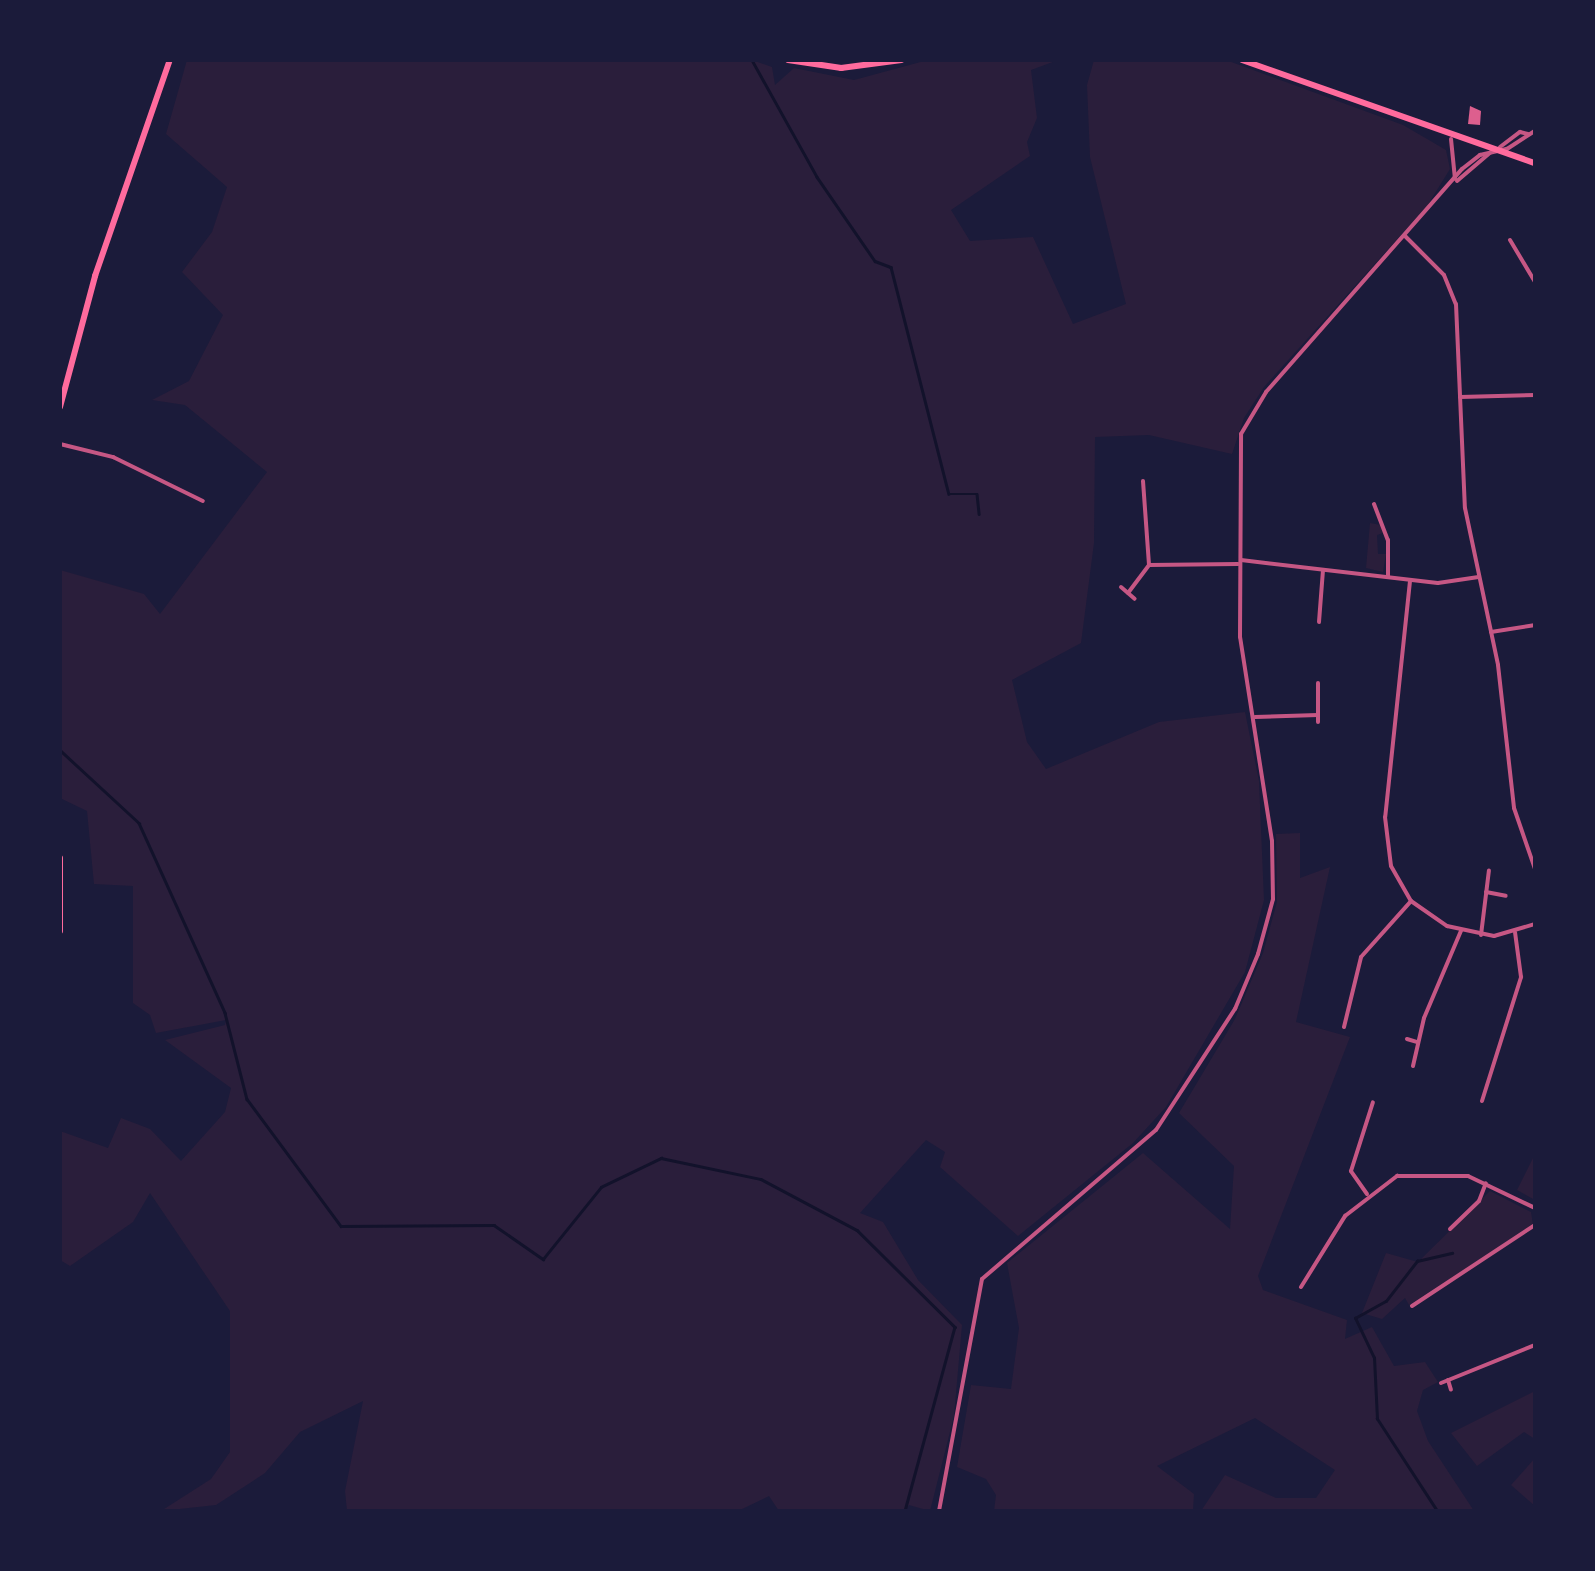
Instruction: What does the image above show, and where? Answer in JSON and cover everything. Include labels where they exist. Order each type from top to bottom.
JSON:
[{"type":"highway","points":[[60,407],[95,276],[170,60]]},
{"type":"highway","points":[[788,60],[842,68],[900,60]]},
{"type":"highway","points":[[1242,60],[1490,152],[1535,164]]},
{"type":"highway","points":[[60,858],[60,931]]},
{"type":"street","points":[[939,1511],[982,1279],[1166,1119],[1235,1009],[1258,954],[1273,879],[1267,780],[1240,637],[1236,459],[1247,421],[1456,182],[1490,152],[1535,131]]},
{"type":"street","points":[[1500,148],[1501,142],[1528,134]]},
{"type":"street","points":[[1451,138],[1458,157],[1456,182]]},
{"type":"street","points":[[1406,236],[1444,276],[1454,296],[1465,508],[1491,632],[1514,808],[1535,868]]},
{"type":"street","points":[[1510,240],[1535,282]]},
{"type":"street","points":[[1460,398],[1535,396]]},
{"type":"street","points":[[60,444],[113,457],[202,500]]},
{"type":"street","points":[[1128,593],[1149,565],[1143,481]]},
{"type":"street","points":[[1374,504],[1388,540],[1388,578]]},
{"type":"street","points":[[1149,565],[1238,562],[1410,581],[1479,577]]},
{"type":"street","points":[[1319,622],[1323,570]]},
{"type":"street","points":[[1410,581],[1385,834],[1390,866],[1411,901],[1462,931],[1480,936],[1515,932],[1535,924]]},
{"type":"street","points":[[1121,588],[1135,599]]},
{"type":"street","points":[[1491,632],[1535,625]]},
{"type":"street","points":[[1255,717],[1318,719],[1318,683]]},
{"type":"street","points":[[1480,936],[1489,870]]},
{"type":"street","points":[[1486,892],[1506,896]]},
{"type":"street","points":[[1344,1027],[1361,958],[1411,901]]},
{"type":"street","points":[[1414,1066],[1418,1042],[1462,931]]},
{"type":"street","points":[[1482,1101],[1521,977],[1515,932]]},
{"type":"street","points":[[1407,1039],[1418,1042]]},
{"type":"street","points":[[1367,1194],[1351,1170],[1373,1102]]},
{"type":"street","points":[[1302,1288],[1320,1256],[1367,1194],[1397,1176],[1421,1171],[1486,1184],[1535,1208]]},
{"type":"street","points":[[1450,1229],[1479,1201],[1486,1184]]},
{"type":"street","points":[[1412,1306],[1535,1226]]},
{"type":"street","points":[[1451,1390],[1444,1382],[1535,1345]]},
{"type":"shaded area","points":[[187,60],[752,60],[772,67],[775,85],[794,68],[854,80],[928,60],[1058,60],[1031,70],[1037,118],[1027,142],[1030,156],[951,210],[970,241],[1033,237],[1073,324],[1126,304],[1090,157],[1087,85],[1094,60],[1226,60],[1403,125],[1446,150],[1450,169],[1427,206],[1264,387],[1244,418],[1232,454],[1149,435],[1095,437],[1094,543],[1081,643],[1012,680],[1027,742],[1046,769],[1159,722],[1245,712],[1259,781],[1264,900],[1245,972],[1166,1107],[1133,1143],[1018,1236],[940,1167],[945,1152],[926,1140],[860,1213],[883,1222],[918,1280],[962,1325],[954,1416],[930,1511],[909,1505],[905,1511],[779,1511],[769,1496],[738,1511],[347,1511],[345,1491],[363,1401],[300,1432],[265,1473],[216,1505],[161,1511],[211,1479],[230,1452],[230,1311],[150,1193],[133,1222],[70,1266],[60,1260],[60,1131],[108,1148],[121,1118],[150,1129],[181,1161],[225,1112],[231,1088],[165,1040],[225,1025],[226,1020],[156,1033],[150,1015],[133,1003],[133,886],[94,884],[87,811],[60,798],[60,570],[144,594],[160,614],[267,472],[185,405],[152,400],[189,381],[223,315],[182,272],[212,232],[227,187],[166,134]]},
{"type":"shaded area","points":[[1370,523],[1381,525],[1383,533],[1377,535],[1378,554],[1386,554],[1383,572],[1366,568]]},
{"type":"shaded area","points":[[1300,833],[1300,878],[1330,867],[1296,1022],[1350,1037],[1258,1276],[1263,1290],[1347,1320],[1345,1339],[1372,1327],[1394,1366],[1425,1362],[1438,1382],[1423,1390],[1417,1411],[1428,1441],[1474,1511],[1201,1511],[1225,1475],[1276,1498],[1316,1498],[1335,1470],[1255,1418],[1157,1466],[1194,1494],[1193,1511],[994,1511],[996,1495],[986,1479],[957,1467],[971,1385],[1011,1389],[1019,1328],[1007,1263],[1143,1153],[1230,1229],[1234,1166],[1179,1113],[1235,1019],[1263,953],[1277,902],[1276,834]]},
{"type":"shaded area","points":[[1535,1154],[1535,1200],[1517,1190]]},
{"type":"shaded area","points":[[1490,1191],[1531,1212],[1533,1225],[1409,1305],[1405,1298],[1382,1319],[1362,1313],[1386,1253],[1418,1262]]},
{"type":"shaded area","points":[[1535,1391],[1535,1439],[1524,1432],[1477,1466],[1451,1433]]},
{"type":"shaded area","points":[[1535,1458],[1535,1506],[1511,1485]]},
{"type":"building","points":[[1470,106],[1481,111],[1480,125],[1468,124]]},
{"type":"waterway","points":[[752,60],[817,177],[875,261],[891,267],[949,494],[977,494],[979,514]]},
{"type":"waterway","points":[[60,750],[139,823],[225,1013],[247,1099],[341,1226],[494,1225],[543,1259],[601,1187],[661,1158],[761,1179],[857,1230],[955,1327],[905,1511]]},
{"type":"waterway","points":[[1437,1511],[1377,1419],[1374,1358],[1355,1318],[1386,1301],[1417,1261],[1452,1253]]}]
